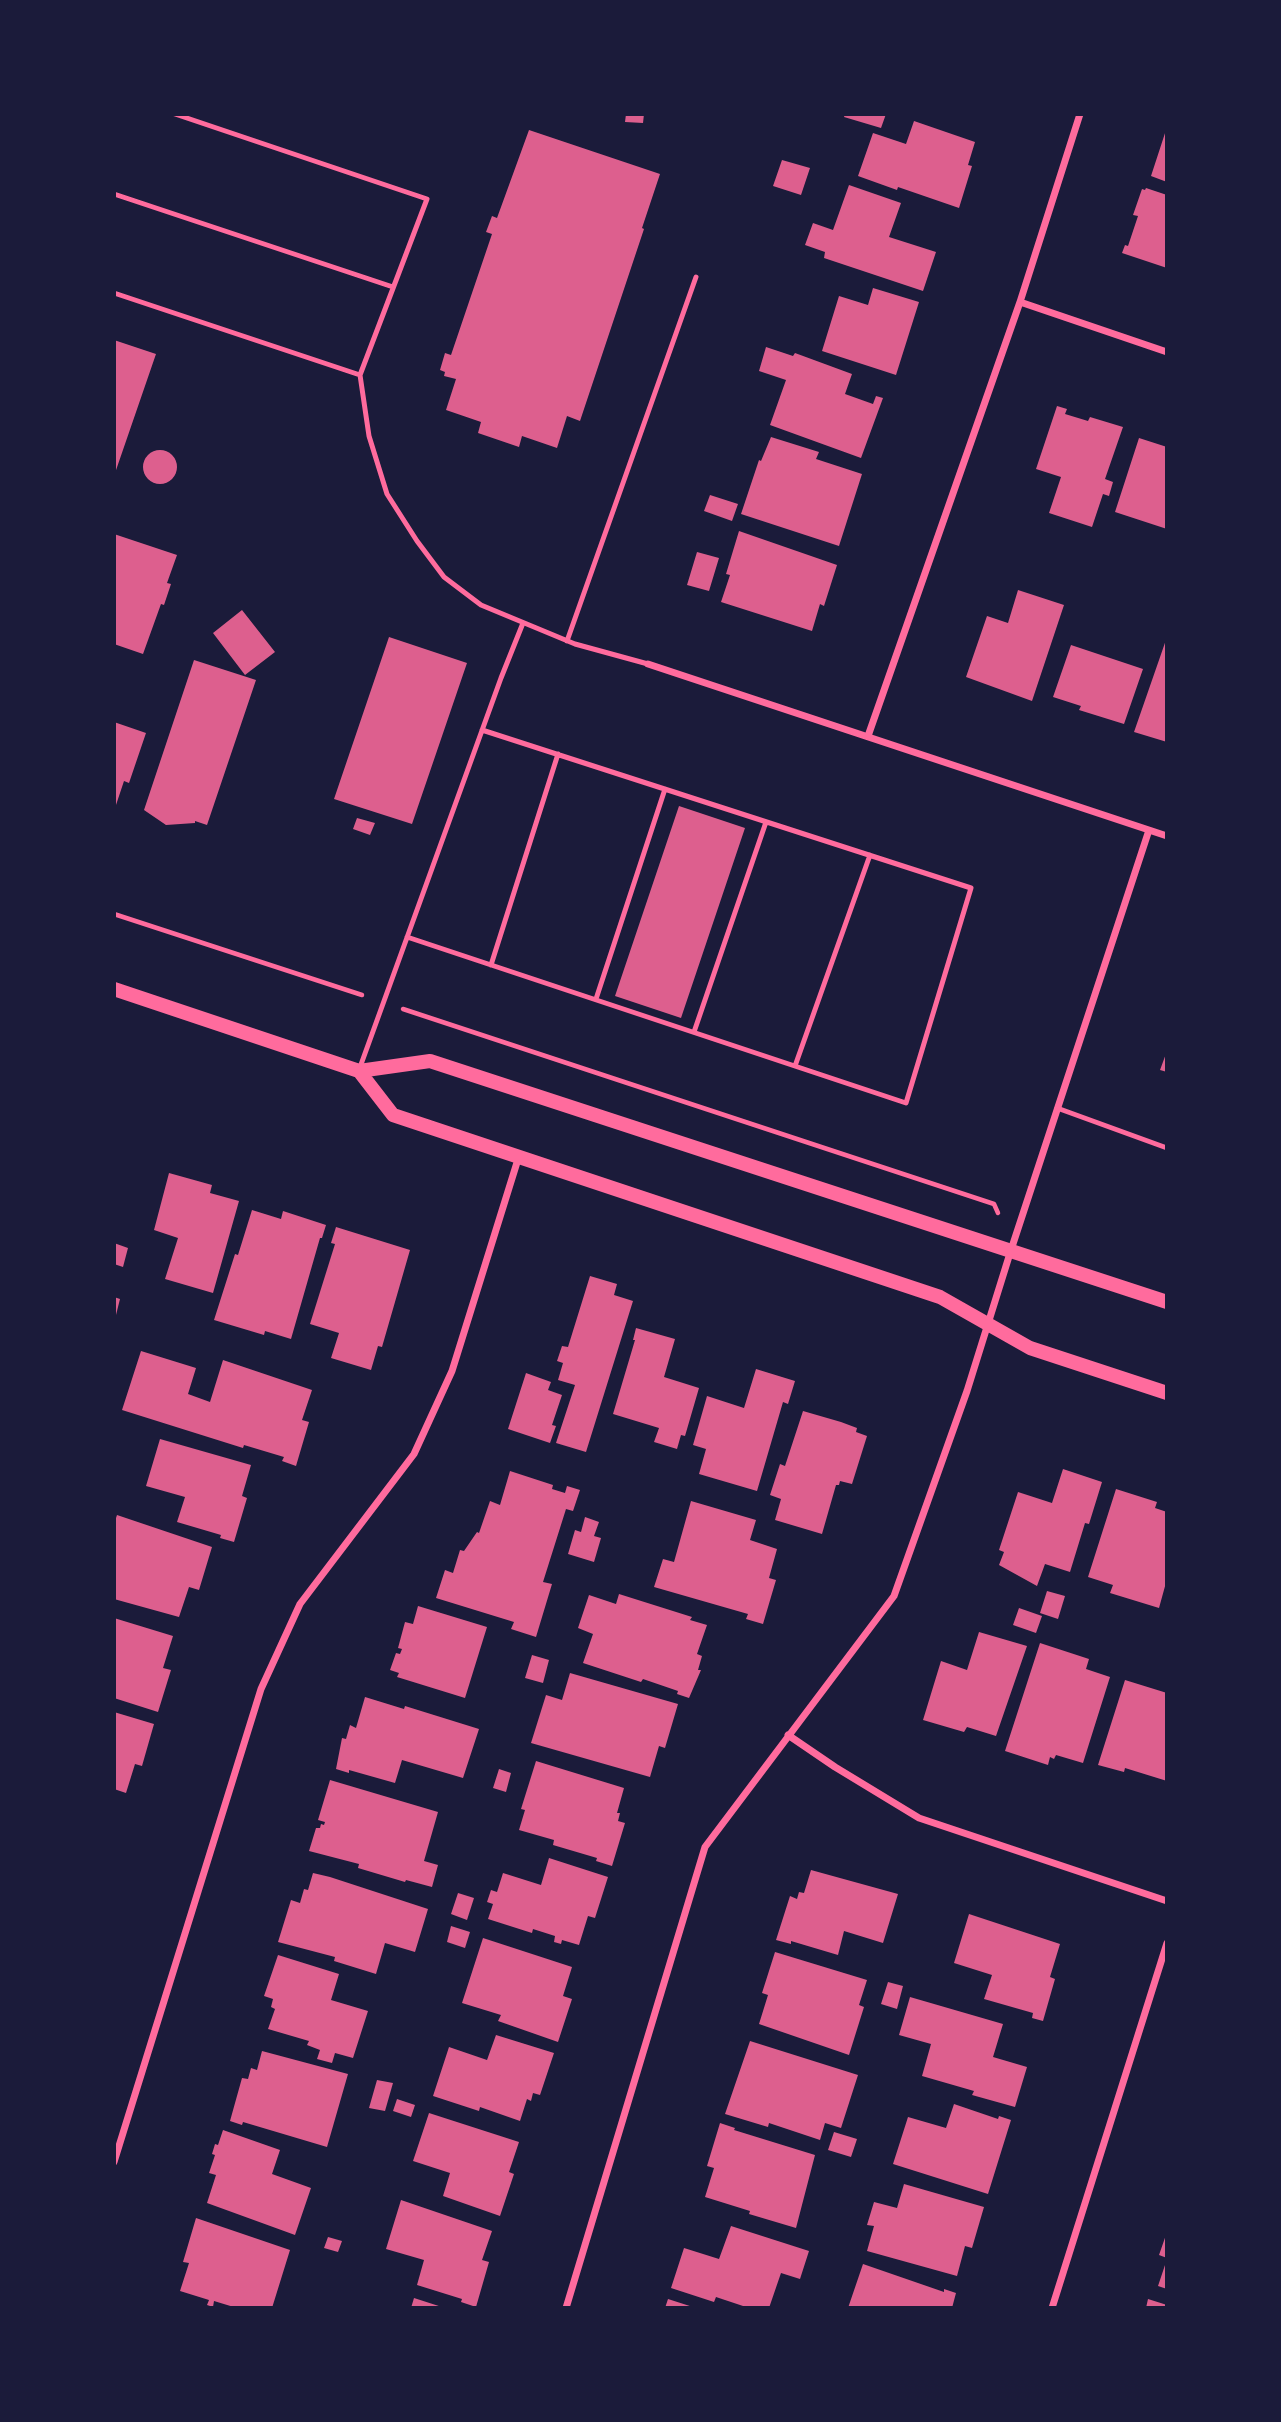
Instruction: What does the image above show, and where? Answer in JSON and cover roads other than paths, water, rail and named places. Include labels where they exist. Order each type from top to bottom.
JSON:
[{"type":"main road","points":[[114,989],[359,1071],[430,1061],[1167,1302]]},
{"type":"main road","points":[[359,1071],[393,1115],[940,1297],[1030,1348],[1167,1393]]},
{"type":"street","points":[[868,736],[1020,302],[1080,114]]},
{"type":"street","points":[[1020,302],[1167,352]]},
{"type":"street","points":[[648,664],[1167,836]]},
{"type":"street","points":[[566,2308],[705,1847],[894,1596],[967,1391],[1149,830]]},
{"type":"street","points":[[114,2162],[261,1689],[300,1604],[414,1454],[452,1371],[519,1156]]},
{"type":"street","points":[[788,1735],[919,1818],[1167,1901]]},
{"type":"street","points":[[1052,2308],[1167,1943]]},
{"type":"lane","points":[[175,114],[427,199],[360,375],[369,436],[387,494],[444,577],[481,606],[567,641],[648,664]]},
{"type":"lane","points":[[114,194],[393,287]]},
{"type":"lane","points":[[567,641],[696,277]]},
{"type":"lane","points":[[114,293],[360,375]]},
{"type":"lane","points":[[359,1071],[523,623]]},
{"type":"lane","points":[[407,937],[906,1102],[971,888],[482,730]]},
{"type":"lane","points":[[491,965],[558,754]]},
{"type":"lane","points":[[596,999],[665,789]]},
{"type":"lane","points":[[694,1032],[766,822]]},
{"type":"lane","points":[[795,1066],[870,855]]},
{"type":"lane","points":[[1057,1108],[1167,1148]]}]
